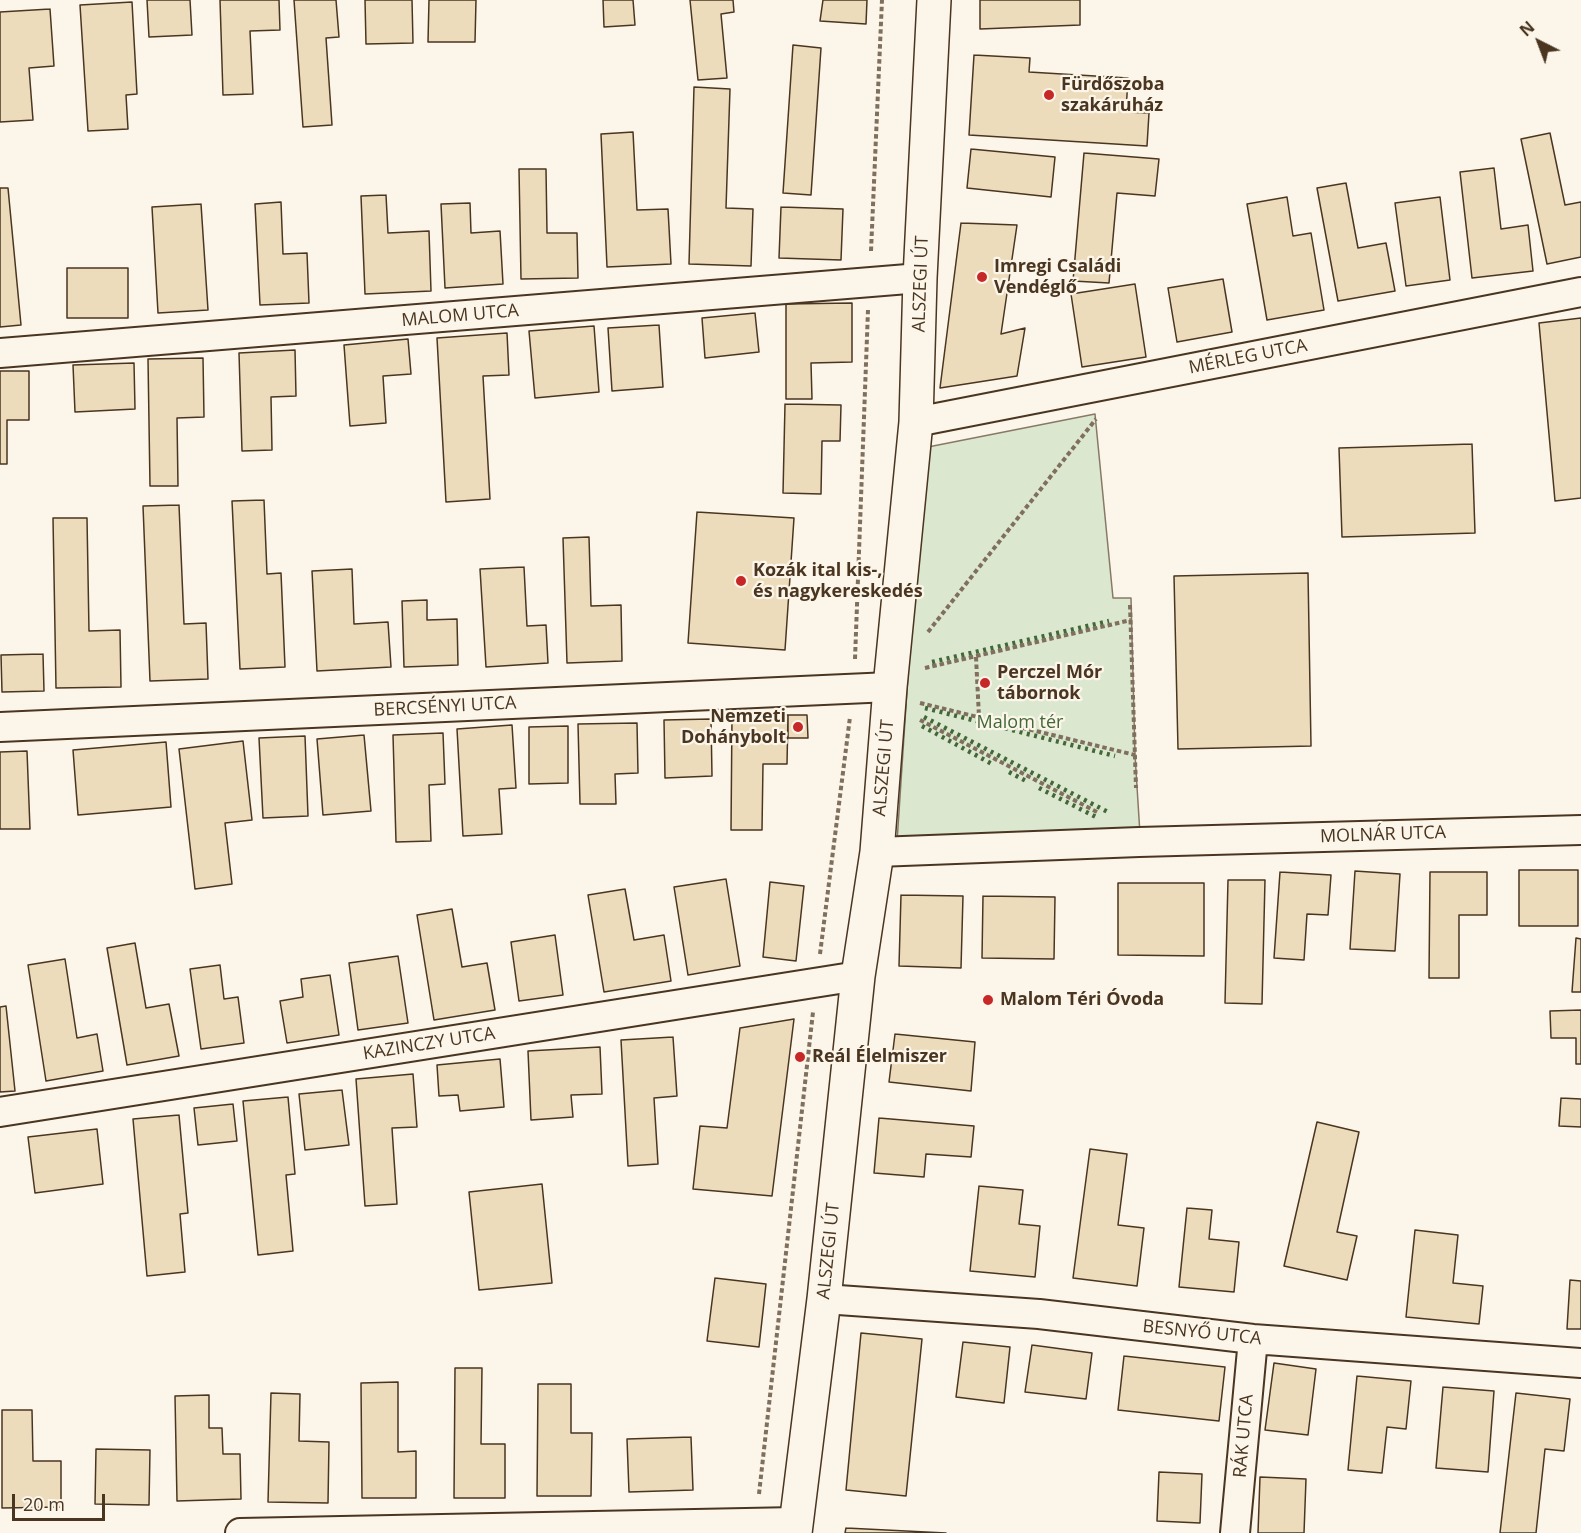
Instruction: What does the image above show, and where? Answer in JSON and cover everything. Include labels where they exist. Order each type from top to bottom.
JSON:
[{"type":"main road","name":"ALSZEGI ÚT","points":[[796,1527],[824,1299],[858,976],[903,694],[934,0]]},
{"type":"street","name":"MALOM UTCA","points":[[0,353],[920,278]]},
{"type":"street","name":"MÉRLEG UTCA","points":[[916,422],[1581,292]]},
{"type":"street","name":"BERCSÉNYI UTCA","points":[[0,727],[854,689],[903,694]]},
{"type":"street","name":"MOLNÁR UTCA","points":[[877,852],[1581,830]]},
{"type":"street","name":"KAZINCZY UTCA","points":[[0,1112],[858,976]]},
{"type":"street","name":"BESNYŐ UTCA","points":[[824,1299],[1039,1314],[1253,1339],[1581,1363]]},
{"type":"street","name":"RÁK UTCA","points":[[1235,1533],[1253,1339]]},
{"type":"street","points":[[240,1533],[756,1522],[796,1527]]},
{"type":"path","points":[[756,1522],[816,983],[854,689],[882,0]]},
{"type":"path","points":[[928,633],[1096,418]]},
{"type":"path","points":[[1131,605],[1136,788]]},
{"type":"path","points":[[918,670],[1131,620]]},
{"type":"path","points":[[976,657],[979,717]]},
{"type":"path","points":[[903,694],[979,717],[1135,755]]},
{"type":"path","points":[[914,717],[1099,813]]},
{"type":"green space","name":"Malom tér","points":[[1095,414],[1113,598],[1131,598],[1135,755],[1140,834],[897,842],[923,448]]},
{"type":"building","points":[[147,0],[190,0],[192,35],[149,37]]},
{"type":"building","points":[[220,0],[279,0],[280,30],[250,31],[253,94],[223,95]]},
{"type":"building","points":[[294,0],[336,0],[339,37],[326,38],[332,125],[303,127]]},
{"type":"building","points":[[365,0],[412,0],[413,43],[366,44]]},
{"type":"building","points":[[429,0],[476,0],[475,42],[428,42]]},
{"type":"building","points":[[603,0],[633,0],[635,25],[604,27]]},
{"type":"building","points":[[690,0],[733,0],[734,12],[721,14],[727,78],[698,80]]},
{"type":"building","points":[[823,0],[867,0],[866,24],[820,21]]},
{"type":"building","points":[[980,0],[1080,0],[1080,25],[980,29]]},
{"type":"building","points":[[132,2],[137,94],[126,95],[128,129],[88,131],[80,5]]},
{"type":"building","points":[[50,9],[54,66],[29,68],[33,120],[0,122],[0,12]]},
{"type":"building","points":[[793,45],[821,48],[811,195],[783,193]]},
{"type":"building","name":"Fürdőszoba szakáruház","points":[[974,55],[1030,58],[1029,72],[1128,78],[1126,112],[1149,113],[1147,146],[969,135]]},
{"type":"building","points":[[694,87],[730,89],[726,208],[753,209],[751,266],[689,264]]},
{"type":"building","points":[[633,132],[637,210],[668,209],[671,264],[607,267],[601,134]]},
{"type":"building","points":[[1550,133],[1565,205],[1581,202],[1581,257],[1547,264],[1521,139]]},
{"type":"building","points":[[971,149],[1055,157],[1051,197],[967,188]]},
{"type":"building","points":[[1084,153],[1159,159],[1155,196],[1117,193],[1109,283],[1073,281]]},
{"type":"building","points":[[1494,168],[1501,229],[1528,225],[1533,271],[1472,278],[1460,172]]},
{"type":"building","points":[[519,169],[546,169],[547,233],[577,233],[578,278],[521,279]]},
{"type":"building","points":[[1346,183],[1358,248],[1386,243],[1395,291],[1338,301],[1317,188]]},
{"type":"building","points":[[0,188],[8,188],[21,325],[0,327]]},
{"type":"building","points":[[386,195],[388,233],[429,231],[431,291],[365,294],[361,196]]},
{"type":"building","points":[[1287,197],[1293,236],[1311,233],[1324,310],[1267,320],[1247,204]]},
{"type":"building","points":[[1440,197],[1450,280],[1406,286],[1395,203]]},
{"type":"building","points":[[281,202],[283,254],[307,253],[309,303],[260,305],[255,204]]},
{"type":"building","points":[[470,203],[471,233],[500,231],[503,284],[445,288],[441,204]]},
{"type":"building","points":[[201,204],[208,310],[158,313],[152,207]]},
{"type":"building","points":[[781,207],[843,209],[841,260],[779,258]]},
{"type":"building","name":"Imregi Családi Vendéglő","points":[[961,223],[1017,225],[1001,334],[1025,328],[1017,376],[940,388]]},
{"type":"building","points":[[67,268],[128,268],[128,318],[67,318]]},
{"type":"building","points":[[1223,279],[1232,332],[1177,342],[1168,288]]},
{"type":"building","points":[[1135,284],[1146,357],[1082,367],[1071,294]]},
{"type":"building","points":[[852,303],[852,362],[811,363],[812,399],[786,399],[786,304]]},
{"type":"building","points":[[755,313],[759,352],[705,358],[702,318]]},
{"type":"building","points":[[1581,318],[1581,498],[1555,501],[1539,323]]},
{"type":"building","points":[[659,325],[663,387],[612,391],[608,328]]},
{"type":"building","points":[[594,326],[599,392],[535,398],[529,331]]},
{"type":"building","points":[[507,333],[509,375],[483,376],[490,499],[446,502],[437,338]]},
{"type":"building","points":[[408,339],[411,374],[383,376],[386,423],[350,426],[344,345]]},
{"type":"building","points":[[295,350],[296,396],[271,397],[272,450],[242,451],[239,353]]},
{"type":"building","points":[[203,358],[204,417],[177,418],[178,486],[150,486],[148,359]]},
{"type":"building","points":[[134,363],[135,409],[75,412],[73,365]]},
{"type":"building","points":[[0,371],[29,371],[29,420],[7,420],[7,464],[0,464]]},
{"type":"building","points":[[785,404],[841,405],[840,441],[822,441],[821,494],[783,493]]},
{"type":"building","points":[[1472,444],[1475,533],[1342,537],[1339,448]]},
{"type":"building","points":[[264,500],[267,574],[281,573],[285,667],[240,669],[232,501]]},
{"type":"building","points":[[179,505],[184,624],[206,623],[208,679],[150,681],[143,506]]},
{"type":"building","name":"Kozák ital kis-, és nagykereskedés","points":[[697,512],[794,518],[785,650],[688,643]]},
{"type":"building","points":[[53,518],[87,518],[89,631],[120,630],[121,687],[56,688]]},
{"type":"building","points":[[589,537],[591,606],[621,605],[622,661],[567,663],[563,538]]},
{"type":"building","points":[[524,567],[527,626],[546,625],[548,663],[486,667],[480,569]]},
{"type":"building","points":[[352,569],[354,624],[388,622],[391,667],[317,671],[312,571]]},
{"type":"building","points":[[1308,573],[1311,746],[1178,749],[1174,576]]},
{"type":"building","points":[[427,600],[427,620],[457,619],[458,665],[404,667],[402,601]]},
{"type":"building","points":[[43,654],[44,691],[2,692],[1,655]]},
{"type":"building","points":[[732,715],[788,715],[787,764],[763,764],[762,830],[731,830]]},
{"type":"building","name":"Nemzeti Dohánybolt","points":[[788,715],[807,715],[808,738],[788,738]]},
{"type":"building","points":[[711,719],[712,776],[665,778],[664,720]]},
{"type":"building","points":[[637,723],[638,773],[615,774],[616,804],[580,804],[578,724]]},
{"type":"building","points":[[512,725],[516,788],[499,789],[502,834],[463,836],[457,729]]},
{"type":"building","points":[[568,726],[568,783],[529,784],[529,727]]},
{"type":"building","points":[[443,733],[445,784],[429,785],[431,841],[396,842],[393,735]]},
{"type":"building","points":[[364,735],[371,811],[323,815],[317,739]]},
{"type":"building","points":[[305,736],[308,816],[263,818],[259,738]]},
{"type":"building","points":[[243,741],[252,820],[225,823],[232,884],[195,889],[179,749]]},
{"type":"building","points":[[166,742],[171,807],[78,815],[73,750]]},
{"type":"building","points":[[27,751],[30,829],[0,829],[0,752]]},
{"type":"building","points":[[1519,870],[1578,870],[1578,926],[1519,926]]},
{"type":"building","points":[[1355,871],[1400,874],[1395,951],[1350,949]]},
{"type":"building","points":[[1280,872],[1331,875],[1328,915],[1307,914],[1304,960],[1274,958]]},
{"type":"building","points":[[1430,872],[1487,872],[1487,915],[1459,915],[1459,978],[1429,978]]},
{"type":"building","points":[[726,879],[740,966],[688,975],[674,887]]},
{"type":"building","points":[[1228,880],[1265,880],[1262,1004],[1225,1003]]},
{"type":"building","points":[[770,882],[804,886],[796,961],[763,957]]},
{"type":"building","points":[[1118,883],[1204,883],[1204,956],[1118,955]]},
{"type":"building","points":[[625,889],[634,940],[664,935],[671,981],[604,992],[588,895]]},
{"type":"building","points":[[901,895],[963,896],[961,968],[899,966]]},
{"type":"building","points":[[983,896],[1055,897],[1054,959],[982,958]]},
{"type":"building","points":[[452,909],[462,967],[487,963],[495,1010],[434,1020],[417,915]]},
{"type":"building","points":[[555,935],[563,995],[519,1001],[511,942]]},
{"type":"building","points":[[1576,938],[1581,939],[1581,992],[1572,992]]},
{"type":"building","points":[[135,943],[146,1008],[169,1004],[179,1056],[127,1065],[107,948]]},
{"type":"building","points":[[398,956],[408,1023],[358,1030],[349,963]]},
{"type":"building","points":[[65,959],[77,1038],[97,1034],[103,1071],[46,1081],[28,965]]},
{"type":"building","points":[[220,965],[224,999],[238,997],[244,1043],[201,1049],[190,969]]},
{"type":"building","points":[[330,975],[339,1035],[287,1043],[280,1001],[303,997],[301,979]]},
{"type":"building","points":[[6,1006],[15,1091],[0,1092],[0,1007]]},
{"type":"building","points":[[1581,1010],[1581,1064],[1576,1064],[1576,1038],[1551,1038],[1550,1011]]},
{"type":"building","points":[[794,1019],[772,1196],[693,1189],[700,1126],[727,1128],[740,1028]]},
{"type":"building","points":[[895,1034],[975,1042],[971,1091],[889,1082]]},
{"type":"building","points":[[673,1037],[677,1096],[654,1098],[658,1164],[628,1166],[621,1040]]},
{"type":"building","points":[[600,1047],[602,1094],[571,1095],[573,1117],[531,1120],[528,1051]]},
{"type":"building","points":[[500,1059],[504,1107],[460,1111],[458,1095],[439,1096],[437,1065]]},
{"type":"building","points":[[413,1074],[417,1127],[392,1128],[397,1204],[365,1206],[356,1079]]},
{"type":"building","points":[[342,1090],[349,1145],[305,1150],[299,1094]]},
{"type":"building","points":[[288,1097],[295,1174],[286,1175],[293,1251],[258,1255],[243,1101]]},
{"type":"building","points":[[1561,1098],[1581,1099],[1581,1127],[1559,1126]]},
{"type":"building","points":[[233,1104],[237,1141],[198,1145],[194,1108]]},
{"type":"building","points":[[179,1115],[188,1213],[180,1214],[185,1272],[147,1276],[133,1119]]},
{"type":"building","points":[[879,1118],[974,1126],[971,1157],[926,1154],[924,1177],[874,1173]]},
{"type":"building","points":[[1317,1122],[1359,1132],[1337,1232],[1357,1236],[1347,1280],[1284,1266]]},
{"type":"building","points":[[97,1129],[103,1184],[35,1193],[28,1137]]},
{"type":"building","points":[[1090,1149],[1127,1154],[1118,1225],[1144,1228],[1137,1286],[1073,1278]]},
{"type":"building","points":[[542,1184],[552,1283],[479,1290],[469,1192]]},
{"type":"building","points":[[979,1186],[1023,1190],[1019,1224],[1040,1226],[1035,1277],[970,1271]]},
{"type":"building","points":[[1187,1208],[1212,1210],[1209,1239],[1239,1242],[1234,1292],[1179,1287]]},
{"type":"building","points":[[1415,1230],[1458,1235],[1453,1283],[1483,1286],[1479,1324],[1406,1317]]},
{"type":"building","points":[[715,1278],[766,1284],[759,1347],[707,1341]]},
{"type":"building","points":[[1570,1280],[1581,1281],[1581,1329],[1567,1329]]},
{"type":"building","points":[[861,1333],[922,1339],[906,1496],[846,1490]]},
{"type":"building","points":[[963,1342],[1010,1347],[1004,1403],[956,1397]]},
{"type":"building","points":[[1032,1345],[1092,1353],[1086,1399],[1025,1392]]},
{"type":"building","points":[[1124,1356],[1225,1367],[1219,1421],[1118,1410]]},
{"type":"building","points":[[1274,1363],[1316,1369],[1308,1435],[1265,1430]]},
{"type":"building","points":[[455,1368],[482,1368],[481,1444],[505,1444],[505,1498],[454,1498]]},
{"type":"building","points":[[1357,1376],[1411,1381],[1406,1429],[1387,1427],[1382,1473],[1348,1470]]},
{"type":"building","points":[[398,1382],[398,1452],[416,1451],[416,1498],[362,1498],[361,1383]]},
{"type":"building","points":[[538,1384],[571,1384],[571,1433],[592,1433],[591,1496],[537,1496]]},
{"type":"building","points":[[1443,1387],[1494,1391],[1488,1472],[1436,1468]]},
{"type":"building","points":[[271,1393],[300,1394],[299,1441],[329,1442],[328,1503],[268,1502]]},
{"type":"building","points":[[1516,1393],[1570,1399],[1564,1451],[1545,1449],[1536,1533],[1500,1533]]},
{"type":"building","points":[[209,1395],[209,1428],[222,1428],[223,1454],[240,1454],[241,1499],[177,1501],[175,1396]]},
{"type":"building","points":[[2,1410],[32,1410],[33,1461],[61,1461],[61,1507],[2,1508]]},
{"type":"building","points":[[691,1437],[693,1490],[629,1492],[627,1439]]},
{"type":"building","points":[[96,1449],[150,1450],[149,1505],[95,1504]]},
{"type":"building","points":[[1159,1472],[1202,1474],[1200,1523],[1157,1521]]},
{"type":"building","points":[[1260,1477],[1306,1479],[1304,1533],[1258,1533]]},
{"type":"building","points":[[846,1528],[946,1533],[845,1533]]},
{"type":"hedge","points":[[932,662],[1109,621]]},
{"type":"hedge","points":[[925,708],[1115,756]]},
{"type":"hedge","points":[[924,717],[1108,812]]},
{"type":"hedge","points":[[922,726],[994,765]]},
{"type":"hedge","points":[[1009,772],[1028,782]]},
{"type":"hedge","points":[[1039,788],[1096,817]]},
{"type":"place","name":"Fürdőszoba szakáruház","points":[[1049,95]]},
{"type":"place","name":"Imregi Családi Vendéglő","points":[[982,277]]},
{"type":"place","name":"Kozák ital kis-, és nagykereskedés","points":[[741,581]]},
{"type":"place","name":"Perczel Mór tábornok","points":[[985,683]]},
{"type":"place","name":"Nemzeti Dohánybolt","points":[[798,727]]},
{"type":"place","name":"Malom Téri Óvoda","points":[[988,1000]]},
{"type":"place","name":"Reál Élelmiszer","points":[[800,1057]]}]
